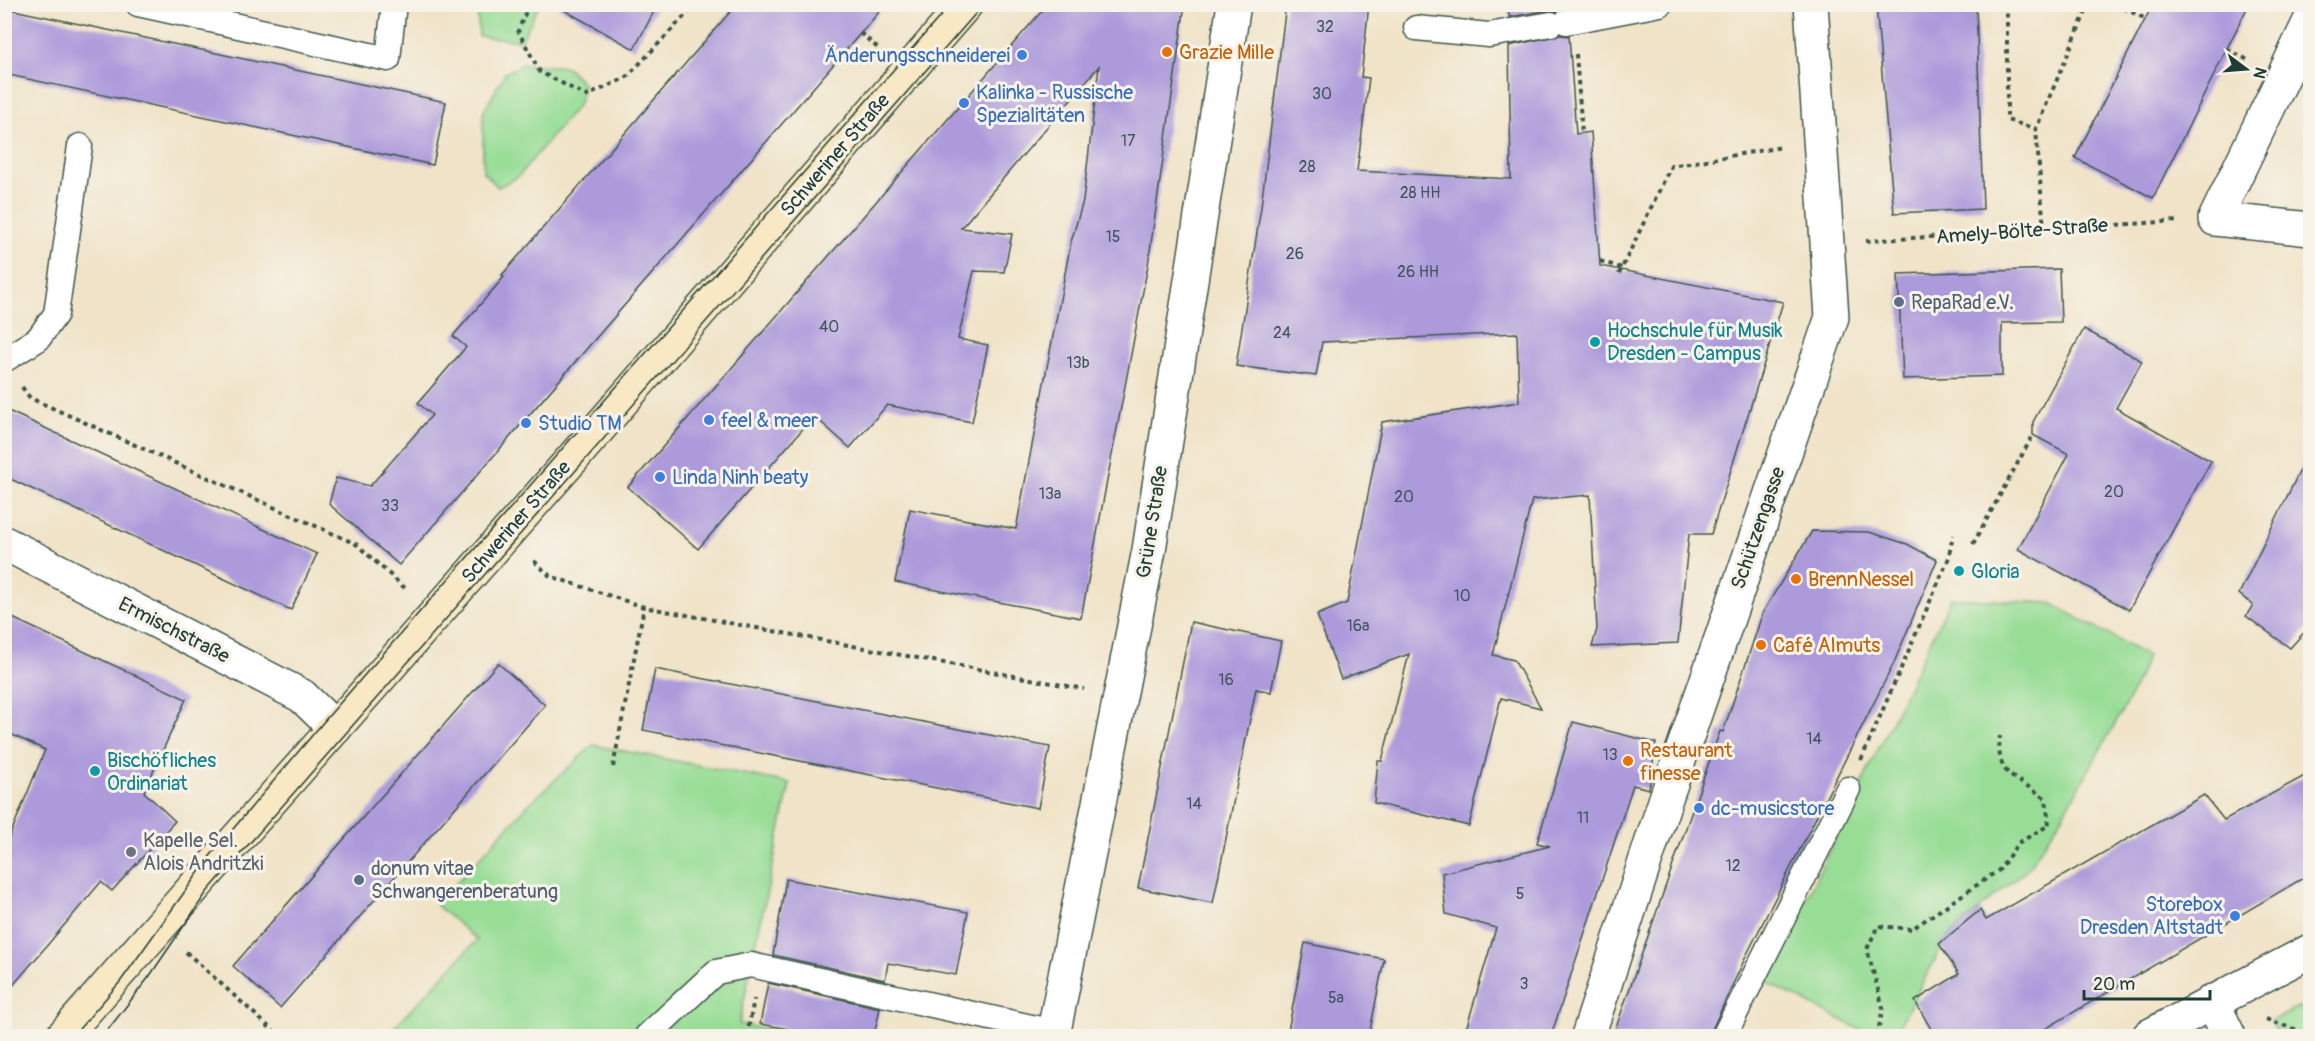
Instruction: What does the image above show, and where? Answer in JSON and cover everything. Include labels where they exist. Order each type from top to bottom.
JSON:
[{"type":"street","name":"Schweriner Straße","points":[[63,1036],[505,534],[966,4]]},
{"type":"street","name":"Grüne Straße","points":[[1054,1034],[1149,550],[1234,4]]},
{"type":"street","name":"Schützengasse","points":[[1588,1036],[1673,775],[1832,317],[1811,4]]},
{"type":"street","points":[[2310,21],[2215,219],[2310,229]]},
{"type":"street","name":"Ermischstraße","points":[[4,543],[302,696],[335,728]]},
{"type":"street","points":[[2149,1036],[2310,951]]},
{"type":"street","points":[[2212,1001],[2229,1036]]},
{"type":"lane","points":[[138,4],[388,59],[394,4]]},
{"type":"lane","points":[[1416,28],[1489,35],[1660,4]]},
{"type":"lane","points":[[11,370],[56,314],[80,146]]},
{"type":"lane","points":[[1724,1036],[1848,789]]},
{"type":"lane","points":[[646,1036],[716,972],[751,965],[1054,1034]]},
{"type":"path","points":[[529,4],[518,32],[540,72],[587,96],[627,77],[696,4]]},
{"type":"path","points":[[2007,4],[2007,120],[2036,129]]},
{"type":"path","points":[[2044,230],[2036,129],[2089,4]]},
{"type":"path","points":[[2115,4],[2146,19]]},
{"type":"path","points":[[1563,22],[1582,133]]},
{"type":"path","points":[[1619,274],[1671,166],[1821,141]]},
{"type":"path","name":"Amely-Bölte-Straße","points":[[1828,244],[2215,219]]},
{"type":"path","points":[[1600,261],[1622,268]]},
{"type":"path","points":[[11,370],[30,398],[356,544],[434,615]]},
{"type":"path","points":[[1972,544],[2032,437]]},
{"type":"path","points":[[505,534],[550,576],[644,607],[1120,696]]},
{"type":"path","points":[[1848,789],[1948,560],[1953,535]]},
{"type":"path","points":[[613,767],[644,607]]},
{"type":"path","points":[[1877,1036],[1883,1008],[1867,949],[1878,926],[1912,929],[1998,870],[2018,843],[2049,825],[2046,799],[2030,786],[2007,774],[1998,757],[2000,736]]},
{"type":"path","points":[[159,928],[279,1036]]},
{"type":"green space","points":[[477,4],[539,5],[521,41],[479,36]]},
{"type":"green space","points":[[523,64],[567,67],[583,83],[579,104],[518,177],[498,187],[483,172],[483,113],[505,73]]},
{"type":"green space","points":[[1951,598],[2051,603],[2147,656],[2129,699],[2061,819],[2028,868],[1947,937],[1894,1036],[1873,1036],[1766,982]]},
{"type":"green space","points":[[593,745],[790,783],[739,1024],[806,1036],[612,1036],[603,1029],[596,1036],[386,1036],[477,940],[436,905],[529,804]]},
{"type":"green space","points":[[2310,1002],[2310,1036],[2279,1036],[2271,1021]]},
{"type":"building","points":[[553,4],[658,4],[634,49]]},
{"type":"building","points":[[737,4],[886,4],[399,565],[329,504],[336,478],[370,486],[432,415],[418,403],[466,347],[453,336],[504,277],[502,275]]},
{"type":"building","points":[[1048,4],[1185,4],[1148,265],[1081,618],[895,582],[910,509],[1016,529],[1071,242],[1083,201],[1099,66],[961,228],[1012,234],[1004,272],[974,271],[958,339],[988,345],[972,422],[887,405],[850,448],[814,416],[698,549],[628,487]]},
{"type":"building","points":[[1286,4],[1369,4],[1361,77],[1369,78],[1357,171],[1511,179],[1509,46],[1560,35],[1569,36],[1576,134],[1591,132],[1600,266],[1783,302],[1711,534],[1689,534],[1678,643],[1592,647],[1597,629],[1590,495],[1532,500],[1493,655],[1514,660],[1541,708],[1501,698],[1469,826],[1374,803],[1378,761],[1382,761],[1409,654],[1341,679],[1317,615],[1347,603],[1382,422],[1519,402],[1517,333],[1322,342],[1316,376],[1236,366],[1261,207]]},
{"type":"building","points":[[1508,4],[1566,4],[1566,7],[1557,11],[1549,10],[1509,17]]},
{"type":"building","points":[[1876,4],[1976,4],[1983,209],[1894,213]]},
{"type":"building","points":[[2153,4],[2249,4],[2153,198],[2075,158]]},
{"type":"building","points":[[4,8],[446,102],[433,165],[4,74]]},
{"type":"building","points":[[2059,269],[2061,322],[2002,323],[2002,376],[1903,379],[1898,274]]},
{"type":"building","points":[[2084,329],[2142,361],[2116,408],[2211,461],[2129,610],[2018,549],[2069,454],[2033,435],[2033,422]]},
{"type":"building","points":[[4,409],[317,554],[291,610],[4,476]]},
{"type":"building","points":[[2310,450],[2310,626],[2290,648],[2246,616],[2253,605],[2239,594]]},
{"type":"building","points":[[1812,531],[1869,532],[1907,544],[1937,560],[1893,665],[1746,956],[1709,1036],[1613,1036],[1720,731],[1723,732],[1763,612]]},
{"type":"building","name":"Bischöfliches Ordinariat","points":[[4,614],[186,699],[144,792],[175,821],[112,891],[101,882],[4,996],[4,850],[45,750],[4,731]]},
{"type":"building","points":[[1191,622],[1281,641],[1271,692],[1256,689],[1213,903],[1138,888]]},
{"type":"building","points":[[498,663],[545,705],[280,1008],[233,966]]},
{"type":"building","points":[[655,669],[1050,747],[1038,808],[643,730]]},
{"type":"building","points":[[1573,722],[1656,743],[1649,789],[1633,785],[1551,1036],[1464,1036],[1496,928],[1446,914],[1442,873],[1550,846],[1537,843]]},
{"type":"building","points":[[2310,773],[2310,874],[2033,1036],[1935,1036],[1915,1001],[1959,974],[1939,944],[1980,910],[1986,920],[2204,795],[2224,820]]},
{"type":"building","points":[[786,879],[968,912],[956,975],[888,963],[885,980],[773,955]]},
{"type":"building","points":[[1305,943],[1384,959],[1369,1036],[1287,1036]]},
{"type":"building","points":[[768,983],[880,1008],[874,1036],[830,1036],[760,1024]]},
{"type":"tram line","points":[[73,1036],[120,982],[211,855],[326,719],[951,4]]},
{"type":"tram line","points":[[103,1036],[149,977],[207,892],[984,4]]},
{"type":"place","name":"Grazie Mille","points":[[1167,52]]},
{"type":"place","name":"Änderungsschneiderei","points":[[1022,55]]},
{"type":"place","name":"Kalinka - Russische Spezialitäten","points":[[964,103]]},
{"type":"place","name":"RepaRad e.V.","points":[[1899,302]]},
{"type":"place","name":"Hochschule für Musik Dresden - Campus","points":[[1595,342]]},
{"type":"place","name":"feel & meer","points":[[709,420]]},
{"type":"place","name":"Studio TM","points":[[526,423]]},
{"type":"place","name":"Linda Ninh beaty","points":[[660,477]]},
{"type":"place","name":"Gloria","points":[[1959,571]]},
{"type":"place","name":"BrennNessel","points":[[1796,579]]},
{"type":"place","name":"Café Almuts","points":[[1761,645]]},
{"type":"place","name":"Restaurant finesse","points":[[1628,761]]},
{"type":"place","name":"Bischöfliches Ordinariat","points":[[95,771]]},
{"type":"place","name":"dc-musicstore","points":[[1699,808]]},
{"type":"place","name":"Kapelle Sel. Alois Andritzki","points":[[131,852]]},
{"type":"place","name":"donum vitae Schwangerenberatung","points":[[359,880]]},
{"type":"place","name":"Storebox Dresden Altstadt","points":[[2235,916]]}]
